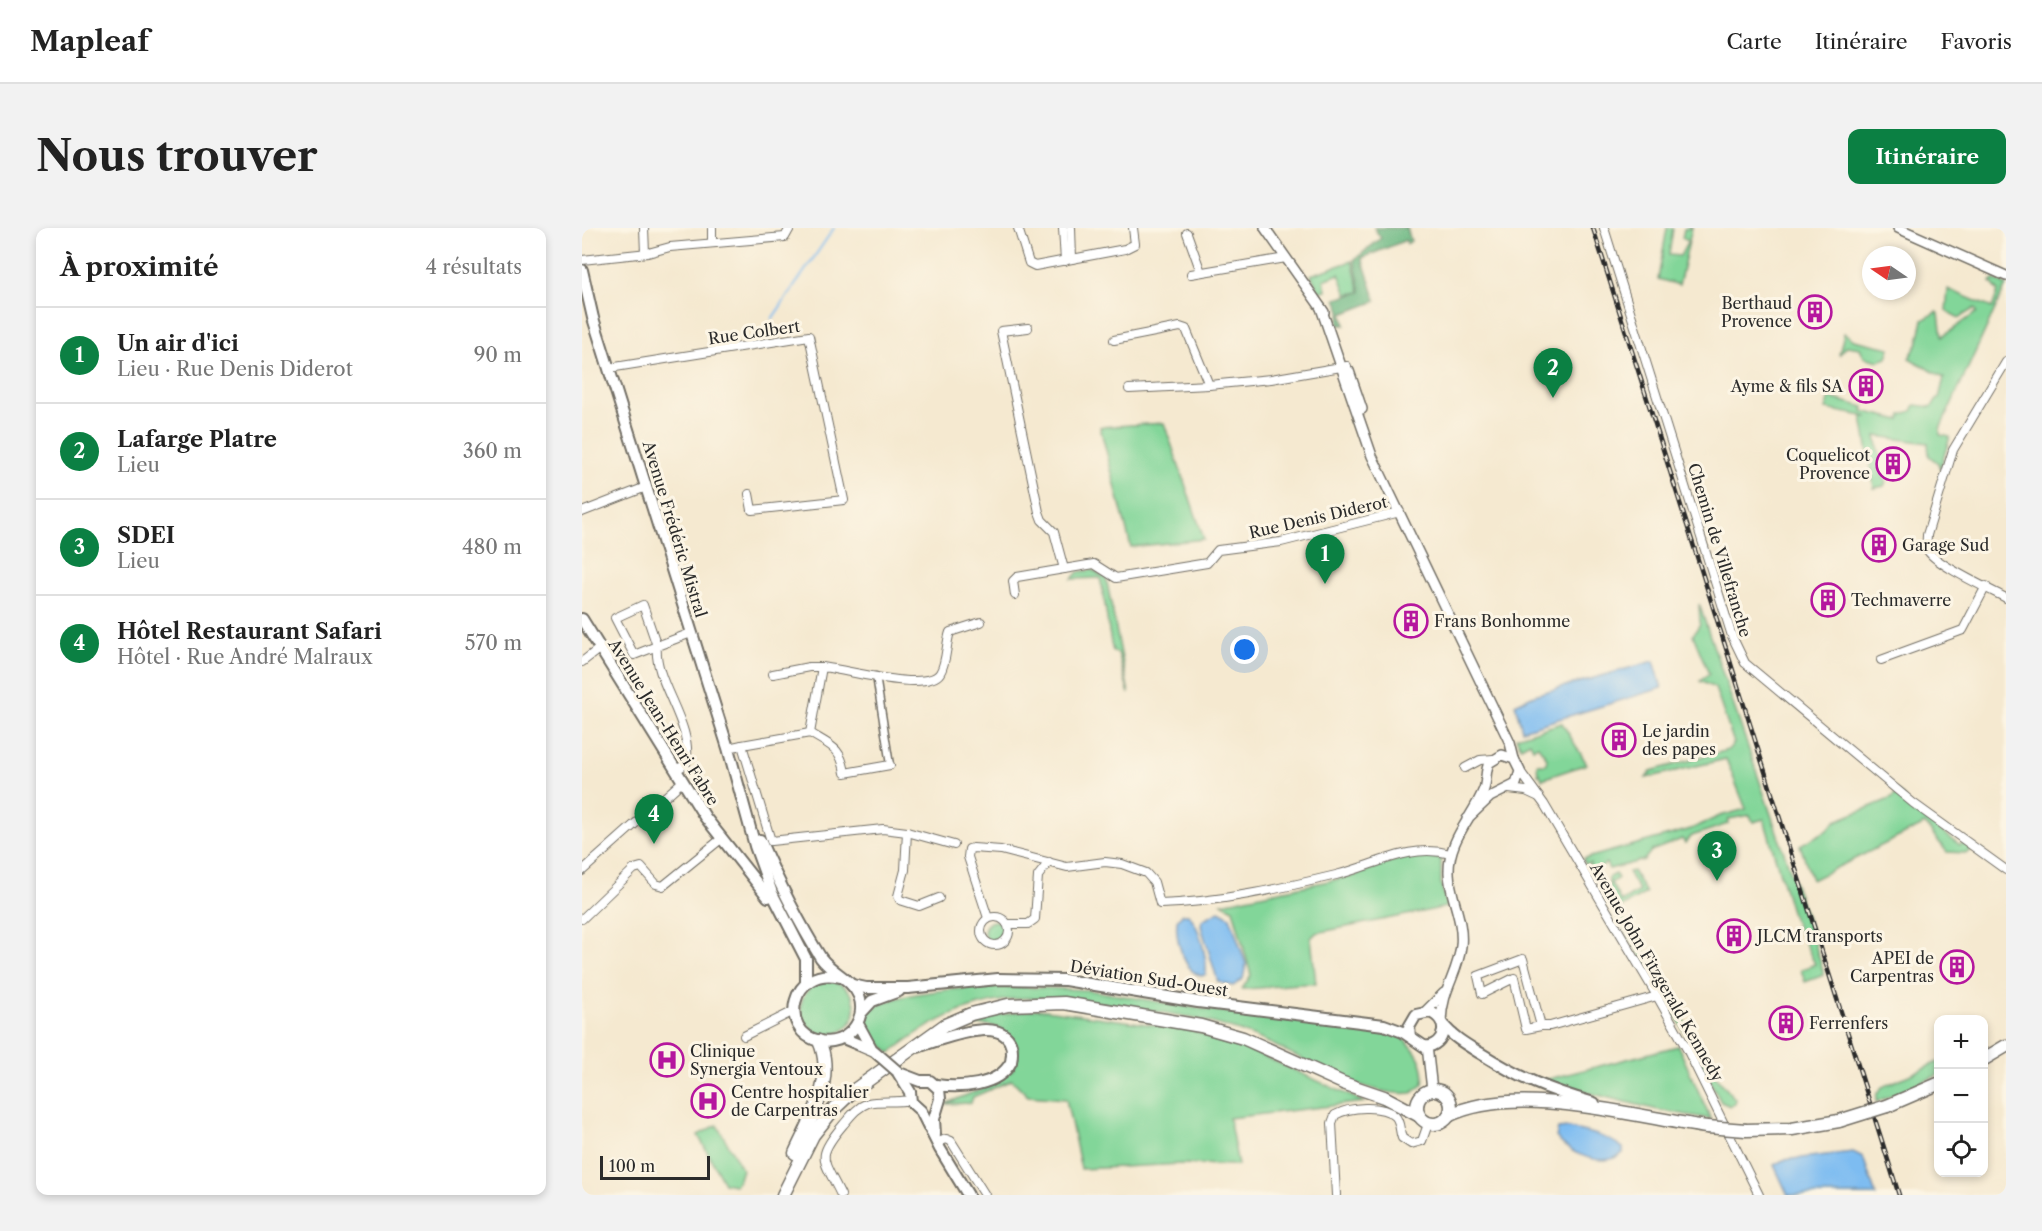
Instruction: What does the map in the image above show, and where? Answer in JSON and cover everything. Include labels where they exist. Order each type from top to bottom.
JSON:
[{"type":"main road","name":"Avenue Frédéric Mistral","points":[[582,270],[593,318],[747,810]]},
{"type":"main road","name":"Avenue Frédéric Mistral","points":[[582,299],[593,318]]},
{"type":"main road","name":"Avenue Jean-Henri Fabre","points":[[582,619],[721,839]]},
{"type":"main road","points":[[747,810],[755,846],[767,880],[806,959],[806,982]]},
{"type":"main road","points":[[747,810],[777,878],[823,960],[852,985],[861,1003],[859,1018],[872,1050]]},
{"type":"main road","points":[[721,839],[767,880],[797,915]]},
{"type":"main road","points":[[721,839],[761,885],[798,942]]},
{"type":"main road","points":[[737,854],[752,852],[755,846]]},
{"type":"main road","points":[[785,1190],[789,1167],[824,1080],[827,1062],[819,1041],[803,1031],[794,1011],[797,995],[806,982],[822,975],[840,977]]},
{"type":"main road","name":"Déviation Sud-Ouest","points":[[908,988],[998,979],[1065,980],[1206,1003],[1384,1025]]},
{"type":"main road","points":[[852,985],[908,988]]},
{"type":"main road","points":[[843,1038],[872,1001],[908,988]]},
{"type":"main road","points":[[785,1190],[813,1135],[833,1110],[903,1053],[939,1029],[972,1014],[1016,1004],[1064,1003],[1180,1021],[1222,1031],[1350,1086],[1384,1097],[1418,1115],[1428,1124],[1441,1123],[1448,1116],[1483,1105]]},
{"type":"main road","points":[[1384,1025],[1413,1018],[1425,1012],[1434,1014],[1465,1044],[1534,1085],[1620,1111]]},
{"type":"main road","points":[[1410,1037],[1409,1027],[1413,1018]]},
{"type":"main road","points":[[1384,1025],[1427,1047],[1435,1045],[1441,1038],[1442,1023]]},
{"type":"main road","points":[[903,1053],[972,1031],[988,1029],[999,1033],[1010,1046],[1012,1055],[1008,1067],[996,1078],[965,1087],[921,1111]]},
{"type":"main road","points":[[819,1041],[843,1038],[872,1050],[898,1072],[920,1081],[927,1080],[936,1085],[965,1087]]},
{"type":"main road","points":[[1988,1056],[2006,1046]]},
{"type":"main road","points":[[898,1072],[968,1195]]},
{"type":"main road","points":[[910,1096],[920,1081]]},
{"type":"main road","points":[[936,1085],[938,1103],[936,1141]]},
{"type":"main road","points":[[1384,1097],[1442,1093],[1448,1098],[1483,1105],[1556,1103],[1620,1111],[1707,1127],[1746,1130],[1792,1129],[1839,1120],[1887,1106],[1934,1086]]},
{"type":"main road","points":[[1418,1115],[1417,1104],[1426,1094]]},
{"type":"main road","points":[[1448,1098],[1451,1106],[1448,1116]]},
{"type":"street","points":[[644,228],[645,253]]},
{"type":"street","points":[[712,228],[712,243]]},
{"type":"street","points":[[582,260],[645,253],[670,247],[785,237],[790,228]]},
{"type":"street","points":[[1018,228],[1029,263],[1035,266],[1125,249],[1135,244],[1133,228]]},
{"type":"street","points":[[1063,228],[1069,260]]},
{"type":"street","points":[[1069,260],[1071,228]]},
{"type":"street","points":[[1264,228],[1321,308],[1344,367],[1366,441],[1501,724],[1520,771],[1519,780],[1490,797],[1467,819]]},
{"type":"street","name":"Chemin de Villefranche","points":[[1604,228],[1732,636],[1742,657],[1754,670],[1913,803],[2006,869]]},
{"type":"street","points":[[1898,228],[2006,276]]},
{"type":"street","points":[[1187,233],[1201,272]]},
{"type":"street","points":[[1191,274],[1286,258]]},
{"type":"street","points":[[1114,340],[1180,327],[1186,329],[1209,386]]},
{"type":"street","points":[[1028,328],[1002,331],[1042,520],[1054,532],[1064,569]]},
{"type":"street","name":"Rue Colbert","points":[[609,368],[809,336],[844,500],[752,510],[749,494]]},
{"type":"street","points":[[2006,362],[1953,450],[1927,535],[1927,549],[1933,557],[2006,598]]},
{"type":"street","points":[[1129,389],[1209,386],[1344,367]]},
{"type":"street","points":[[582,512],[646,487]]},
{"type":"street","name":"Rue Denis Diderot","points":[[1014,595],[1013,581],[1017,577],[1094,564],[1116,578],[1208,563],[1218,550],[1281,543],[1400,512]]},
{"type":"street","points":[[1881,660],[1963,630],[1986,586]]},
{"type":"street","points":[[676,770],[686,764],[688,753],[671,696],[656,657],[657,646],[643,605],[615,618],[634,655],[657,646],[692,633]]},
{"type":"street","points":[[773,674],[809,667],[822,667],[908,681],[934,678],[941,672],[950,632],[981,622]]},
{"type":"street","points":[[582,662],[600,648]]},
{"type":"street","points":[[810,733],[822,667]]},
{"type":"street","points":[[728,748],[810,733],[837,750],[842,756],[845,773],[890,765],[876,676]]},
{"type":"street","points":[[1442,1023],[1444,993],[1460,956],[1462,936],[1449,874],[1451,854],[1483,791],[1486,774],[1503,741],[1501,724]]},
{"type":"street","points":[[742,745],[771,841],[883,829],[907,832],[954,845]]},
{"type":"street","points":[[1514,759],[1506,756],[1469,766],[1486,774],[1491,785],[1526,791],[1540,798]]},
{"type":"street","name":"Avenue John Fitzgerald Kennedy","points":[[1520,771],[1540,798],[1687,1049],[1759,1195]]},
{"type":"street","points":[[582,871],[683,781]]},
{"type":"street","points":[[907,832],[904,870],[898,896],[900,900],[919,906],[939,898]]},
{"type":"street","points":[[582,919],[634,869],[641,867],[656,884],[663,886],[721,839]]},
{"type":"street","points":[[988,918],[968,857],[969,849],[1001,850],[1067,867],[1105,862],[1136,869],[1146,873],[1154,882],[1160,904],[1199,903],[1295,884],[1357,870],[1418,849],[1451,854]]},
{"type":"street","points":[[1008,924],[1010,933],[1005,941],[991,944],[981,933],[983,924],[988,918],[999,917],[1008,924],[1028,924],[1035,919],[1038,876],[1049,862]]},
{"type":"street","points":[[1541,1026],[1523,958],[1478,976],[1482,994],[1514,978],[1526,1029],[1550,1026],[1657,996]]},
{"type":"street","points":[[1425,1012],[1444,993]]},
{"type":"street","points":[[744,1036],[794,1011]]},
{"type":"street","points":[[1426,1094],[1427,1047]]},
{"type":"street","points":[[841,1195],[824,1160],[827,1144],[833,1135],[861,1106],[870,1102],[892,1104],[910,1096]]},
{"type":"street","points":[[1336,1195],[1332,1123],[1335,1115],[1362,1108],[1390,1113],[1398,1121],[1402,1138],[1411,1144],[1422,1141],[1428,1124]]},
{"type":"street","points":[[936,1141],[946,1139],[951,1141],[985,1195]]},
{"type":"green space","points":[[1374,228],[1407,228],[1411,241],[1407,244],[1406,240],[1362,258],[1376,301],[1342,314],[1345,325],[1338,325],[1341,310],[1336,299],[1361,292],[1354,260],[1381,238]]},
{"type":"green space","points":[[1667,228],[1673,228],[1669,255],[1680,256],[1688,241],[1682,238],[1684,229],[1692,228],[1679,285],[1658,279]]},
{"type":"green space","points":[[1352,261],[1360,292],[1347,294],[1339,274],[1324,280],[1326,290],[1319,292],[1311,275]]},
{"type":"green space","points":[[1993,279],[2006,285],[1940,429],[1940,435],[1950,437],[1940,469],[1938,463],[1929,456],[1928,443],[1876,436],[1882,468],[1879,469],[1886,481],[1884,486],[1874,488],[1862,417],[1868,417],[1826,409],[1830,398],[1864,407],[1863,411],[1900,420],[1901,415],[1912,411],[1915,405],[1931,407],[1939,398],[1944,378],[1909,358],[1917,345],[1923,320],[1936,312],[1939,314],[1942,337],[1977,312],[1975,308],[1959,318],[1946,311],[1948,289],[1992,308],[1998,291],[1991,282]]},
{"type":"green space","points":[[1844,333],[1854,340],[1890,348],[1887,358],[1879,361],[1864,357],[1860,348],[1847,346],[1839,355]]},
{"type":"green space","points":[[1164,423],[1204,539],[1131,547],[1100,427]]},
{"type":"green space","points":[[1092,570],[1106,578],[1129,694],[1118,653],[1113,652],[1100,578],[1072,579],[1078,572]]},
{"type":"green space","points":[[1699,604],[1824,975],[1805,982],[1801,970],[1815,964],[1793,918],[1764,819],[1753,822],[1750,815],[1729,819],[1728,824],[1692,836],[1685,843],[1682,839],[1651,851],[1644,860],[1609,869],[1606,863],[1597,871],[1589,867],[1590,863],[1585,864],[1583,859],[1691,829],[1720,816],[1746,809],[1726,759],[1646,778],[1651,771],[1728,750],[1734,743],[1715,688],[1700,681],[1709,674],[1693,635],[1700,624]]},
{"type":"green space","points":[[1562,723],[1587,764],[1542,779],[1540,774],[1538,775],[1537,764],[1546,764],[1547,758],[1538,746],[1533,748],[1530,742],[1521,747],[1516,737]]},
{"type":"green space","points":[[1898,792],[1906,800],[1906,804],[1960,845],[1963,843],[1971,849],[1967,853],[1947,852],[1925,824],[1812,880],[1800,845],[1826,831],[1836,821],[1892,798]]},
{"type":"green space","points":[[1421,854],[1441,859],[1441,884],[1447,907],[1316,933],[1311,938],[1316,984],[1242,989],[1251,975],[1233,909],[1222,903],[1353,876],[1403,857]]},
{"type":"green space","points":[[1633,871],[1646,893],[1618,909],[1648,958],[1649,963],[1646,964],[1620,923],[1609,889],[1609,877],[1615,874],[1618,878],[1611,883],[1621,902],[1639,891],[1628,872]]},
{"type":"green space","points":[[995,921],[1003,924],[1006,932],[1003,940],[995,943],[987,940],[984,932],[987,924]]},
{"type":"green space","points":[[823,981],[833,981],[843,985],[851,993],[855,1008],[851,1023],[843,1031],[833,1035],[823,1035],[813,1031],[805,1023],[801,1013],[801,1003],[805,993],[813,985]]},
{"type":"green space","points":[[999,986],[1088,990],[1195,1008],[1395,1033],[1417,1054],[1423,1068],[1423,1084],[1412,1093],[1376,1090],[1338,1076],[1251,1035],[1219,1025],[1152,1011],[1067,999],[1007,1000],[978,1006],[949,1016],[920,1031],[890,1053],[866,1025],[865,1021],[870,1011],[883,1003],[901,997],[946,990]]},
{"type":"green space","points":[[1681,1008],[1688,1036],[1695,1034],[1712,1072],[1736,1100],[1735,1104],[1730,1106],[1721,1102],[1673,1010]]},
{"type":"green space","points":[[1038,1009],[1190,1030],[1239,1045],[1364,1102],[1229,1118],[1238,1165],[1182,1164],[1081,1169],[1066,1099],[1028,1096],[1012,1080],[973,1097],[971,1103],[945,1104],[986,1087],[1013,1069],[1017,1047],[1002,1030],[987,1025],[960,1027],[998,1015]]},
{"type":"green space","points":[[1678,1046],[1711,1119],[1658,1110],[1541,1081]]},
{"type":"green space","points":[[1934,1064],[1934,1077],[1876,1102],[1877,1093],[1882,1087]]},
{"type":"green space","points":[[717,1125],[742,1169],[738,1182],[734,1185],[724,1183],[698,1135]]},
{"type":"water","points":[[1654,661],[1662,688],[1522,730],[1515,704],[1534,695]]},
{"type":"water","points":[[1219,911],[1230,917],[1246,964],[1243,979],[1233,986],[1218,982],[1201,926],[1202,920]]},
{"type":"water","points":[[1182,914],[1188,914],[1199,934],[1206,967],[1206,974],[1202,976],[1190,968],[1179,944],[1177,920]]},
{"type":"water","points":[[1568,1128],[1611,1140],[1623,1148],[1623,1153],[1606,1160],[1578,1154],[1556,1137],[1558,1129]]},
{"type":"water","points":[[1853,1152],[1863,1157],[1876,1195],[1788,1195],[1774,1165],[1783,1160]]},
{"type":"waterway","points":[[772,319],[834,228]]},
{"type":"railway","points":[[1593,228],[1899,1195]]},
{"type":"place","name":"Berthaud Provence","points":[[1815,312]]},
{"type":"place","name":"Ayme & fils SA","points":[[1866,386]]},
{"type":"place","name":"Lafarge Platre","points":[[1553,398]]},
{"type":"place","name":"Coquelicot Provence","points":[[1893,464]]},
{"type":"place","name":"Garage Sud","points":[[1879,545]]},
{"type":"place","name":"Un air d'ici","points":[[1325,584]]},
{"type":"place","name":"Techmaverre","points":[[1828,600]]},
{"type":"place","name":"Frans Bonhomme","points":[[1411,621]]},
{"type":"place","name":"Le jardin des papes","points":[[1619,740]]},
{"type":"place","name":"Hôtel Restaurant Safari","points":[[654,844]]},
{"type":"place","name":"SDEI","points":[[1717,881]]},
{"type":"place","name":"JLCM transports","points":[[1734,936]]},
{"type":"place","name":"APEI de Carpentras","points":[[1957,967]]},
{"type":"place","name":"Ferrenfers","points":[[1786,1023]]},
{"type":"place","name":"Clinique Synergia Ventoux","points":[[667,1060]]},
{"type":"place","name":"Centre hospitalier de Carpentras","points":[[708,1101]]}]
